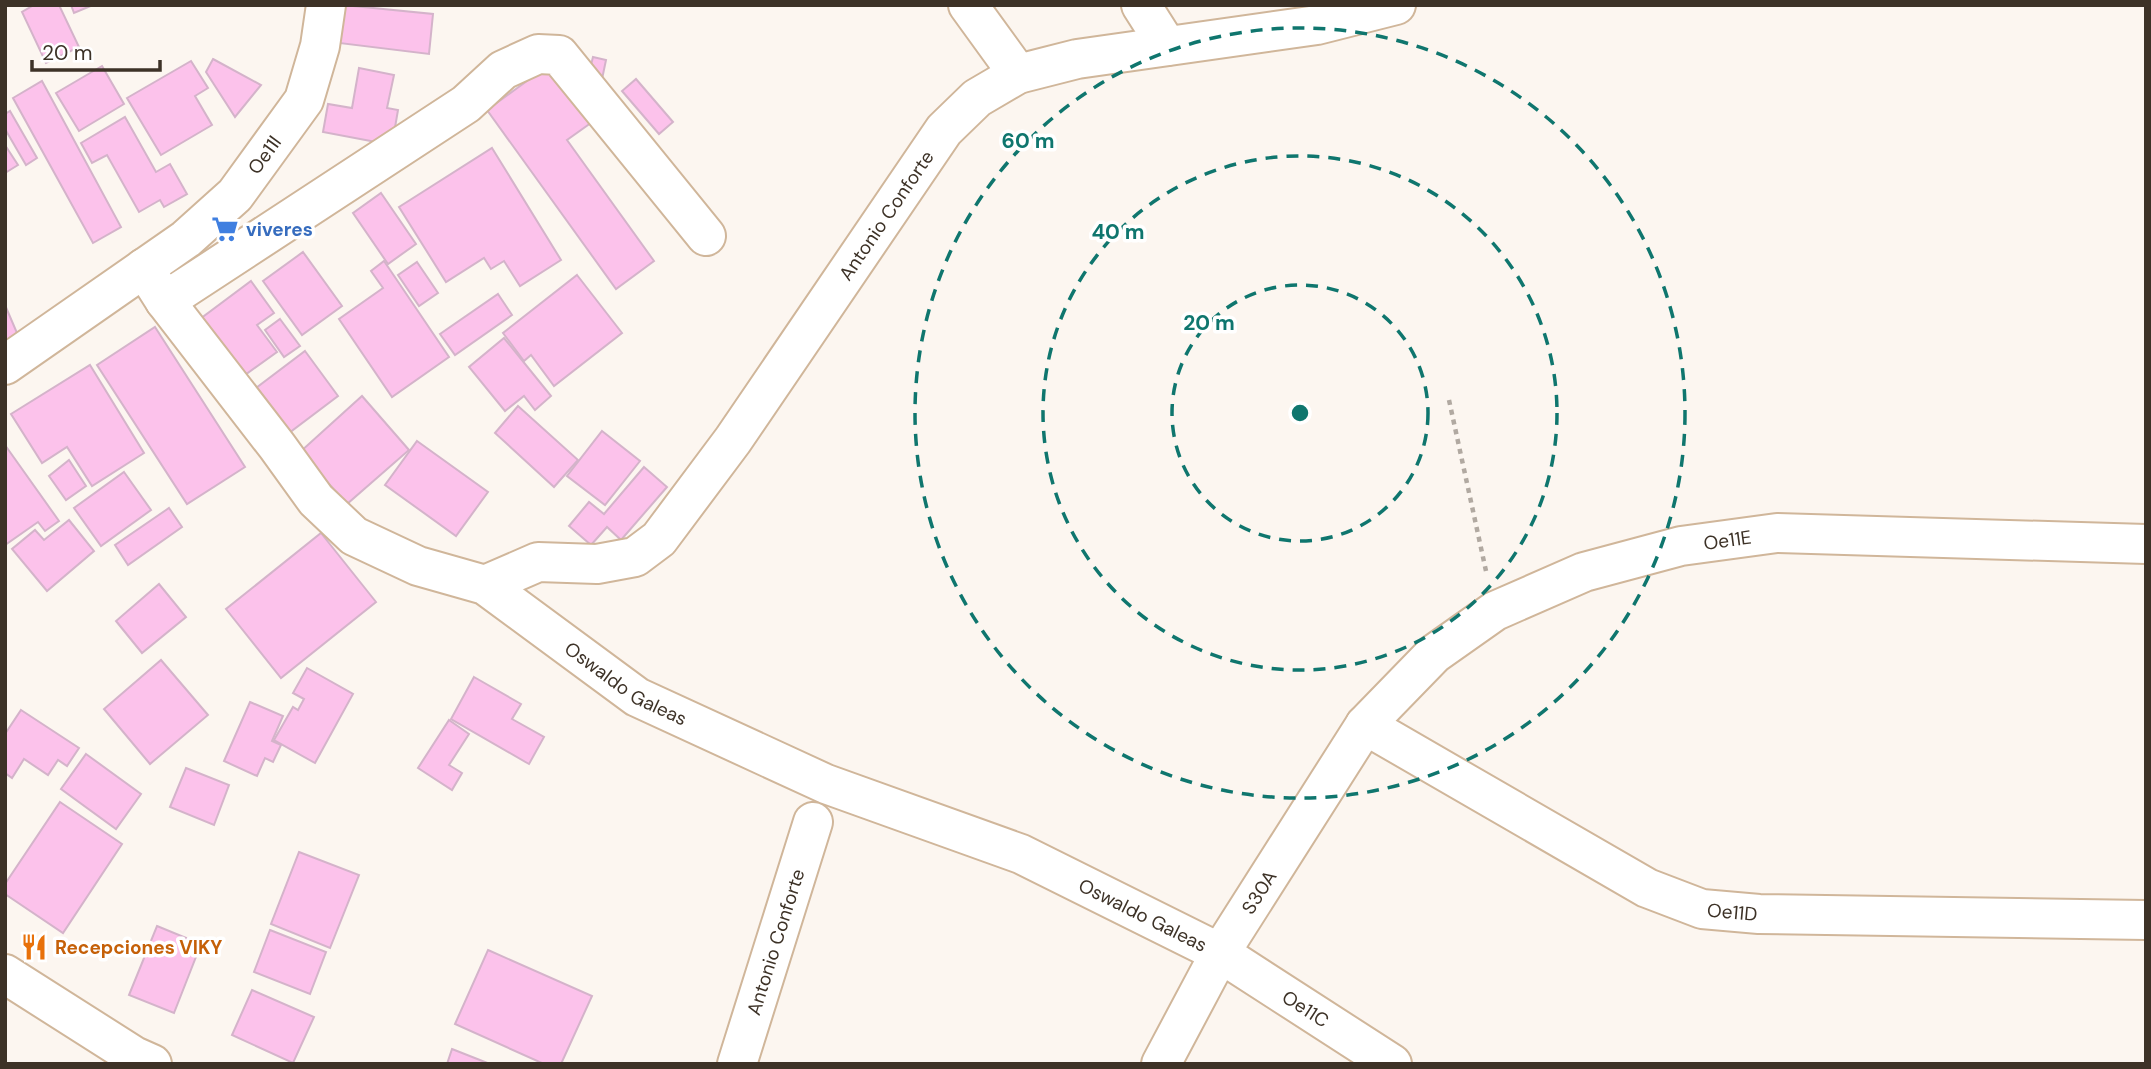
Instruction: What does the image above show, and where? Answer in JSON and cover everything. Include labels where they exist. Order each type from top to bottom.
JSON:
[{"type":"street","name":"Oe11l","points":[[5,365],[186,239],[235,195],[304,100],[320,46],[326,5]]},
{"type":"street","points":[[968,5],[1018,74]]},
{"type":"street","points":[[1141,5],[1167,46]]},
{"type":"street","name":"Antonio Conforte","points":[[485,585],[538,562],[597,564],[635,556],[659,539],[733,440],[944,130],[976,98],[1018,74],[1077,60],[1317,25],[1396,5]]},
{"type":"street","points":[[165,301],[466,104],[503,70],[538,54],[559,55],[706,236]]},
{"type":"street","name":"Oswaldo Galeas","points":[[144,268],[165,301],[316,500],[354,536],[418,566],[485,585],[637,698],[826,784],[1021,854],[1220,953]]},
{"type":"street","name":"Oe11E","points":[[1365,725],[1434,654],[1495,611],[1584,572],[1681,545],[1777,533],[2146,544]]},
{"type":"street","name":"S30A","points":[[1161,1064],[1220,953],[1365,725]]},
{"type":"street","name":"Oe11D","points":[[1365,725],[1647,888],[1702,909],[1759,914],[2146,919]]},
{"type":"street","name":"Antonio Conforte","points":[[747,1061],[813,822]]},
{"type":"street","name":"Oe11C","points":[[1220,953],[1392,1064]]},
{"type":"street","points":[[5,974],[139,1061]]},
{"type":"path","points":[[1449,400],[1495,611]]},
{"type":"building","points":[[34,5],[59,5],[79,47],[46,63],[22,12]]},
{"type":"building","points":[[71,5],[93,5],[74,13]]},
{"type":"building","points":[[343,5],[433,14],[429,54],[339,43]]},
{"type":"building","points":[[593,57],[606,60],[601,84],[587,81]]},
{"type":"building","points":[[213,59],[261,85],[235,117],[206,72]]},
{"type":"building","points":[[191,61],[208,88],[195,96],[212,125],[161,155],[127,98]]},
{"type":"building","points":[[553,62],[595,120],[567,140],[654,261],[616,289],[487,110]]},
{"type":"building","points":[[102,66],[124,104],[79,131],[56,93]]},
{"type":"building","points":[[359,68],[394,75],[387,108],[398,110],[392,145],[323,132],[328,104],[352,108]]},
{"type":"building","points":[[636,79],[673,122],[659,134],[622,91]]},
{"type":"building","points":[[42,81],[121,227],[93,243],[13,98]]},
{"type":"building","points":[[10,111],[37,158],[26,165],[5,129],[5,114]]},
{"type":"building","points":[[125,117],[156,172],[170,164],[187,194],[164,207],[160,200],[139,212],[107,155],[92,163],[81,143]]},
{"type":"building","points":[[5,145],[18,165],[5,173]]},
{"type":"building","points":[[492,148],[561,260],[520,286],[504,261],[491,269],[484,258],[446,282],[399,207]]},
{"type":"building","points":[[381,193],[416,244],[388,264],[353,213]]},
{"type":"building","points":[[303,252],[342,306],[302,335],[263,281]]},
{"type":"building","points":[[384,261],[449,357],[392,397],[339,319],[383,288],[371,271]]},
{"type":"building","points":[[417,262],[438,293],[419,306],[398,275]]},
{"type":"building","points":[[577,275],[622,333],[554,386],[531,355],[524,361],[503,333]]},
{"type":"building","points":[[251,281],[274,313],[257,325],[277,352],[238,380],[196,322]]},
{"type":"building","points":[[498,294],[512,315],[455,355],[440,334]]},
{"type":"building","points":[[5,305],[20,340],[5,346]]},
{"type":"building","points":[[280,319],[300,346],[284,357],[265,330]]},
{"type":"building","points":[[155,327],[245,467],[187,504],[97,365]]},
{"type":"building","points":[[504,338],[551,396],[535,410],[524,396],[505,411],[469,367]]},
{"type":"building","points":[[305,351],[338,396],[281,439],[248,394]]},
{"type":"building","points":[[90,365],[144,453],[92,486],[67,447],[42,463],[11,414]]},
{"type":"building","points":[[362,396],[409,450],[347,504],[300,452]]},
{"type":"building","points":[[518,406],[578,460],[554,487],[495,433]]},
{"type":"building","points":[[602,431],[640,461],[605,505],[567,476]]},
{"type":"building","points":[[417,441],[488,492],[456,536],[385,485]]},
{"type":"building","points":[[5,445],[59,521],[45,531],[38,522],[5,545]]},
{"type":"building","points":[[69,460],[86,486],[66,500],[49,476]]},
{"type":"building","points":[[644,467],[667,487],[621,540],[607,527],[591,545],[569,526],[589,502],[604,514]]},
{"type":"building","points":[[124,472],[151,510],[101,546],[74,508]]},
{"type":"building","points":[[169,508],[182,527],[128,565],[115,545]]},
{"type":"building","points":[[69,520],[94,551],[47,591],[12,549],[35,530],[44,540]]},
{"type":"building","points":[[321,533],[376,602],[281,678],[226,609]]},
{"type":"building","points":[[159,584],[186,617],[142,653],[116,621]]},
{"type":"building","points":[[161,660],[208,715],[150,764],[104,709]]},
{"type":"building","points":[[307,668],[353,694],[315,763],[274,740],[293,707],[298,710],[304,699],[293,693]]},
{"type":"building","points":[[474,677],[521,704],[512,719],[544,737],[529,764],[451,719]]},
{"type":"building","points":[[250,702],[283,716],[272,741],[281,745],[273,762],[265,758],[257,776],[224,761]]},
{"type":"building","points":[[21,710],[79,748],[67,766],[58,760],[48,775],[24,759],[12,778],[5,773],[5,734]]},
{"type":"building","points":[[449,720],[469,734],[449,765],[462,773],[452,790],[418,768]]},
{"type":"building","points":[[86,754],[141,794],[116,829],[61,789]]},
{"type":"building","points":[[186,768],[229,785],[214,825],[170,807]]},
{"type":"building","points":[[60,802],[122,844],[63,933],[5,894],[5,884]]},
{"type":"building","points":[[299,852],[359,875],[330,948],[271,924]]},
{"type":"building","points":[[157,926],[201,944],[174,1013],[129,995]]},
{"type":"building","points":[[270,930],[326,952],[310,994],[254,972]]},
{"type":"building","points":[[488,950],[592,996],[561,1064],[544,1064],[455,1024]]},
{"type":"building","points":[[252,990],[314,1017],[293,1063],[232,1035]]},
{"type":"building","points":[[452,1049],[490,1064],[447,1064]]},
{"type":"place","name":"viveres","points":[[225,229]]},
{"type":"place","name":"Recepciones VIKY","points":[[34,947]]}]
